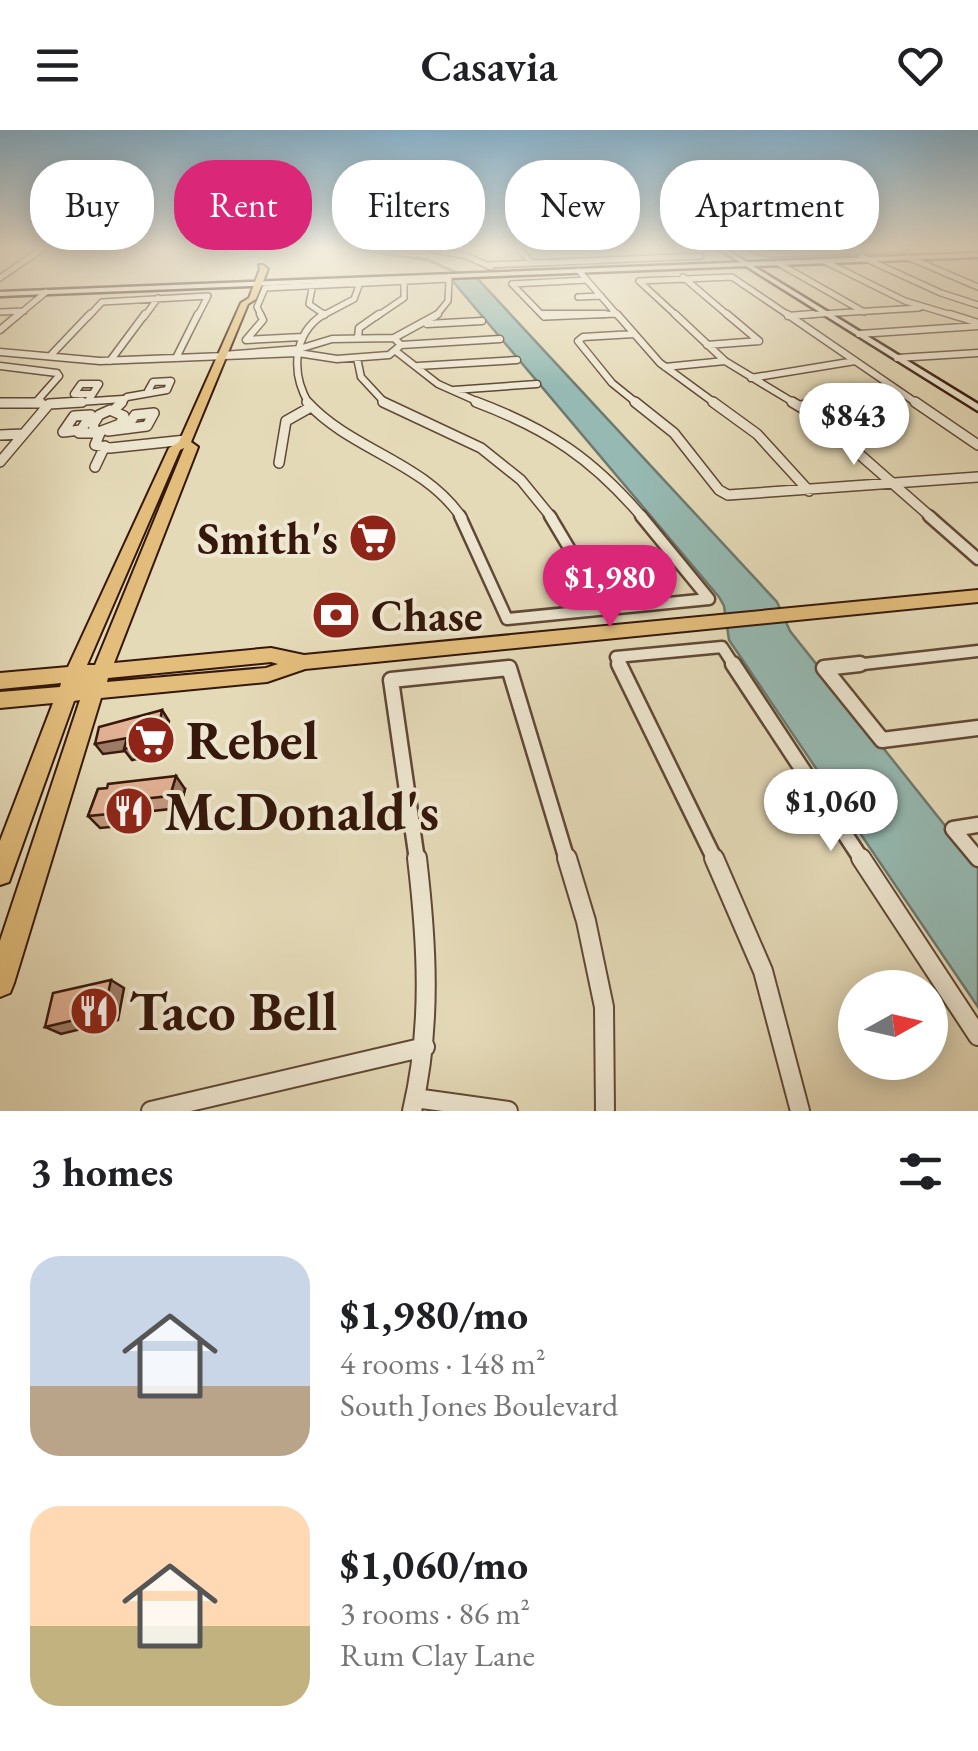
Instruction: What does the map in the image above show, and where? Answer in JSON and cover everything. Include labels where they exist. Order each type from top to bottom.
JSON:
[{"type":"main road","points":[[0,874],[70,684],[175,448],[183,442],[245,303],[252,295]]},
{"type":"main road","points":[[795,295],[978,408]]},
{"type":"main road","points":[[0,983],[97,682],[192,448],[183,442]]},
{"type":"main road","points":[[167,466],[171,476],[162,499],[169,504]]},
{"type":"main road","points":[[0,681],[70,684],[267,675],[304,662],[978,596]]},
{"type":"main road","points":[[0,700],[70,684]]},
{"type":"street","points":[[2,329],[43,295]]},
{"type":"street","points":[[263,295],[258,307],[263,320],[246,340],[302,338]]},
{"type":"street","points":[[311,295],[309,304],[325,314]]},
{"type":"street","points":[[355,295],[308,326],[302,338],[295,377],[309,408],[340,431],[400,461],[441,491],[473,539],[507,620],[709,599],[611,480],[584,457],[511,413],[428,378],[394,338]]},
{"type":"street","points":[[358,337],[359,328],[404,295]]},
{"type":"street","points":[[299,351],[320,341],[394,338],[424,324],[449,304],[451,295]]},
{"type":"street","points":[[522,295],[544,317],[616,314]]},
{"type":"street","points":[[653,295],[725,360],[800,406],[845,440],[978,559]]},
{"type":"street","points":[[704,295],[760,341],[707,345]]},
{"type":"street","points":[[756,295],[978,445]]},
{"type":"street","points":[[834,295],[864,312]]},
{"type":"street","points":[[895,295],[923,308],[978,324]]},
{"type":"street","points":[[948,295],[978,304]]},
{"type":"street","points":[[52,354],[106,301],[208,296],[176,358]]},
{"type":"street","points":[[578,297],[601,296],[665,367],[757,434],[809,490]]},
{"type":"street","points":[[110,361],[158,298]]},
{"type":"street","points":[[31,305],[47,304]]},
{"type":"street","points":[[788,316],[923,308]]},
{"type":"street","points":[[0,312],[24,310]]},
{"type":"street","points":[[424,324],[482,321]]},
{"type":"street","points":[[859,334],[978,324]]},
{"type":"street","points":[[2,329],[20,327]]},
{"type":"street","points":[[634,334],[580,338],[578,342],[605,376],[674,433],[719,490],[728,495],[978,478]]},
{"type":"street","points":[[0,352],[110,361],[299,351],[319,358],[357,358],[399,348],[500,339]]},
{"type":"street","points":[[897,358],[978,353]]},
{"type":"street","points":[[357,358],[363,382],[386,404],[484,450],[528,486],[552,516],[606,610]]},
{"type":"street","points":[[418,366],[516,360]]},
{"type":"street","points":[[665,367],[725,360]]},
{"type":"street","points":[[751,378],[855,362]]},
{"type":"street","points":[[0,366],[57,373],[59,376],[36,402]]},
{"type":"street","points":[[449,390],[536,384]]},
{"type":"street","points":[[0,404],[36,402],[48,406],[90,398],[122,399],[148,391]]},
{"type":"street","points":[[101,432],[93,425],[122,399]]},
{"type":"street","points":[[800,406],[836,399]]},
{"type":"street","points":[[0,462],[48,406]]},
{"type":"street","points":[[278,463],[286,421],[309,408]]},
{"type":"street","points":[[114,410],[124,416],[101,432],[95,445],[183,442]]},
{"type":"street","points":[[81,430],[79,433],[127,427]]},
{"type":"street","points":[[0,436],[23,434]]},
{"type":"street","points":[[845,440],[882,434]]},
{"type":"street","points":[[95,467],[104,446]]},
{"type":"street","points":[[800,1111],[763,971],[726,882],[616,657],[722,647],[978,1036]]},
{"type":"street","points":[[978,652],[824,668],[882,740],[978,728]]},
{"type":"street","points":[[508,1111],[414,1104],[425,1047],[427,996],[423,928],[391,680],[508,668],[586,920],[604,1007],[605,1111]]},
{"type":"street","points":[[978,825],[953,829],[978,860]]},
{"type":"street","points":[[151,1111],[192,1106],[425,1047]]},
{"type":"water","points":[[464,295],[492,295],[777,602],[790,631],[978,867],[978,1007],[729,640],[719,597]]},
{"type":"building","points":[[162,710],[156,743],[124,749],[127,738],[95,744],[99,727]]},
{"type":"building","points":[[176,776],[170,796],[113,802],[109,814],[88,816],[98,789],[107,788],[108,784]]},
{"type":"building","points":[[111,980],[104,1013],[45,1027],[53,993]]},
{"type":"place","name":"Smith's","points":[[373,538]]},
{"type":"place","name":"Chase","points":[[336,615]]},
{"type":"place","name":"Rebel","points":[[151,740]]},
{"type":"place","name":"McDonald's","points":[[129,811]]},
{"type":"place","name":"Taco Bell","points":[[94,1011]]}]
